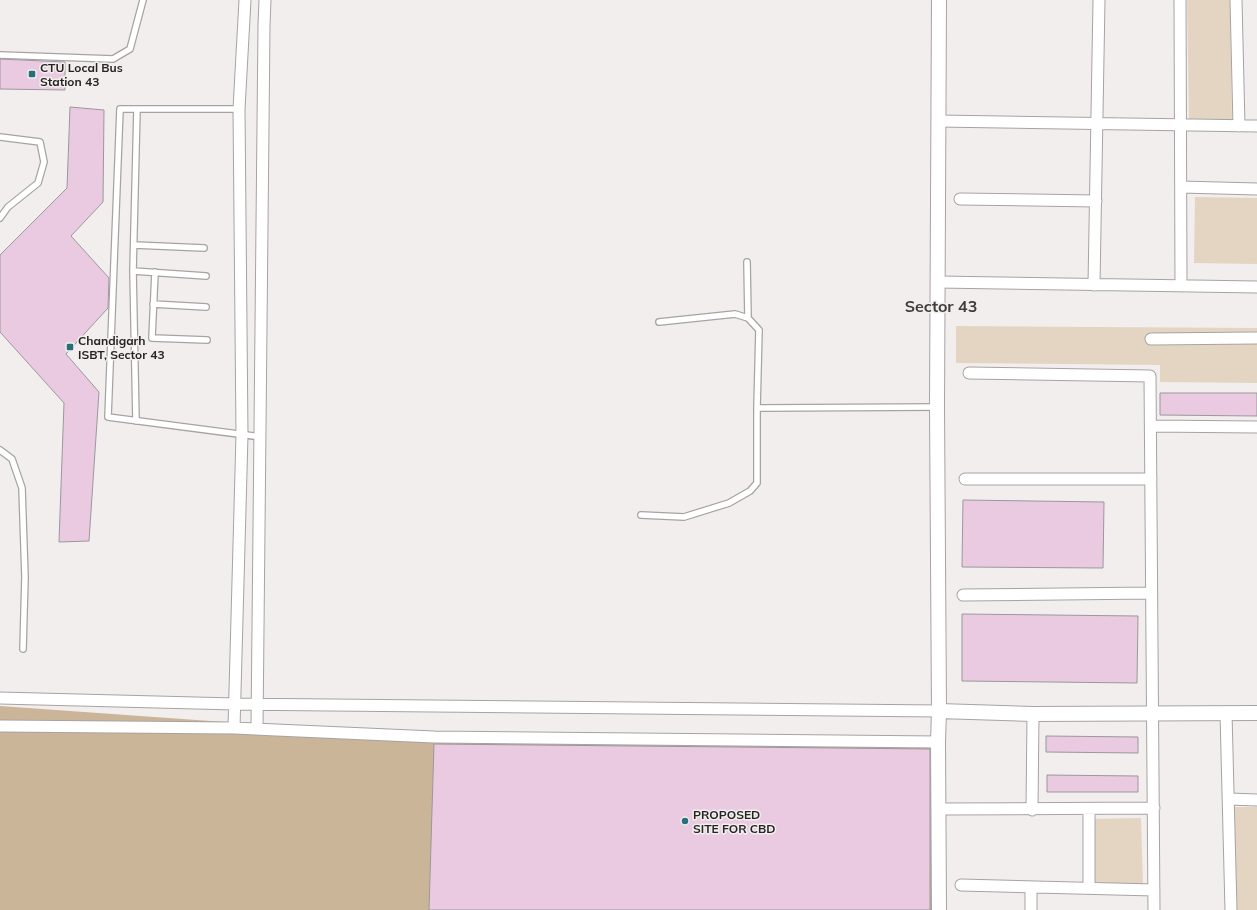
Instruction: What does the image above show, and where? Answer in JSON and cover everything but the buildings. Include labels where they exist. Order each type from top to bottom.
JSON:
[{"type":"street","points":[[234,728],[242,435],[239,109],[245,0]]},
{"type":"street","points":[[257,729],[265,0]]},
{"type":"street","points":[[939,0],[937,408],[939,910]]},
{"type":"street","points":[[1094,284],[1099,0]]},
{"type":"street","points":[[1180,0],[1181,286]]},
{"type":"street","points":[[1236,0],[1239,126]]},
{"type":"street","points":[[938,121],[1257,126]]},
{"type":"street","points":[[1181,188],[1257,189]]},
{"type":"street","points":[[960,199],[1096,201]]},
{"type":"street","points":[[938,282],[1257,287]]},
{"type":"street","points":[[1150,339],[1257,338]]},
{"type":"street","points":[[969,373],[1150,376],[1154,910]]},
{"type":"street","points":[[1151,426],[1257,428]]},
{"type":"street","points":[[965,480],[1151,479]]},
{"type":"street","points":[[963,595],[1151,593]]},
{"type":"street","points":[[0,698],[235,704],[1033,714],[1257,713]]},
{"type":"street","points":[[1226,713],[1231,910]]},
{"type":"street","points":[[1032,810],[1033,714]]},
{"type":"street","points":[[0,726],[234,728],[434,737],[938,742]]},
{"type":"street","points":[[1229,799],[1257,800]]},
{"type":"street","points":[[939,809],[1032,810],[1154,808]]},
{"type":"street","points":[[1089,809],[1089,888]]},
{"type":"street","points":[[961,885],[1154,890]]},
{"type":"street","points":[[1031,887],[1031,910]]},
{"type":"lane","points":[[0,55],[113,60],[130,49],[143,0]]},
{"type":"lane","points":[[239,109],[120,109],[108,417],[261,438]]},
{"type":"lane","points":[[136,421],[133,271],[137,109]]},
{"type":"lane","points":[[0,137],[40,142],[44,162],[38,183],[8,206],[0,218]]},
{"type":"lane","points":[[134,245],[204,248]]},
{"type":"lane","points":[[747,262],[748,318]]},
{"type":"lane","points":[[133,271],[206,276]]},
{"type":"lane","points":[[155,272],[152,338],[207,340]]},
{"type":"lane","points":[[153,304],[206,307]]},
{"type":"lane","points":[[641,515],[684,517],[729,503],[750,491],[757,483],[759,330],[748,318],[735,314],[659,322]]},
{"type":"lane","points":[[757,408],[937,408]]},
{"type":"lane","points":[[0,450],[12,458],[22,488],[25,577],[23,649]]},
{"type":"shaded area","points":[[1187,0],[1230,0],[1232,121],[1189,121]]},
{"type":"shaded area","points":[[1195,197],[1257,198],[1257,264],[1194,263]]},
{"type":"shaded area","points":[[956,326],[1257,328],[1257,383],[1160,382],[1160,365],[956,363]]},
{"type":"shaded area","points":[[0,706],[434,737],[938,742],[939,910],[0,910]]},
{"type":"shaded area","points":[[1234,807],[1257,807],[1257,910],[1234,910]]},
{"type":"shaded area","points":[[1141,818],[1143,886],[1094,887],[1093,819]]},
{"type":"place","name":"CTU Local Bus Station 43","points":[[32,74]]},
{"type":"place","name":"Chandigarh ISBT, Sector 43","points":[[70,347]]},
{"type":"place","name":"PROPOSED SITE FOR CBD","points":[[685,821]]},
{"type":"district","name":"Sector 43","points":[[941,306]]}]
